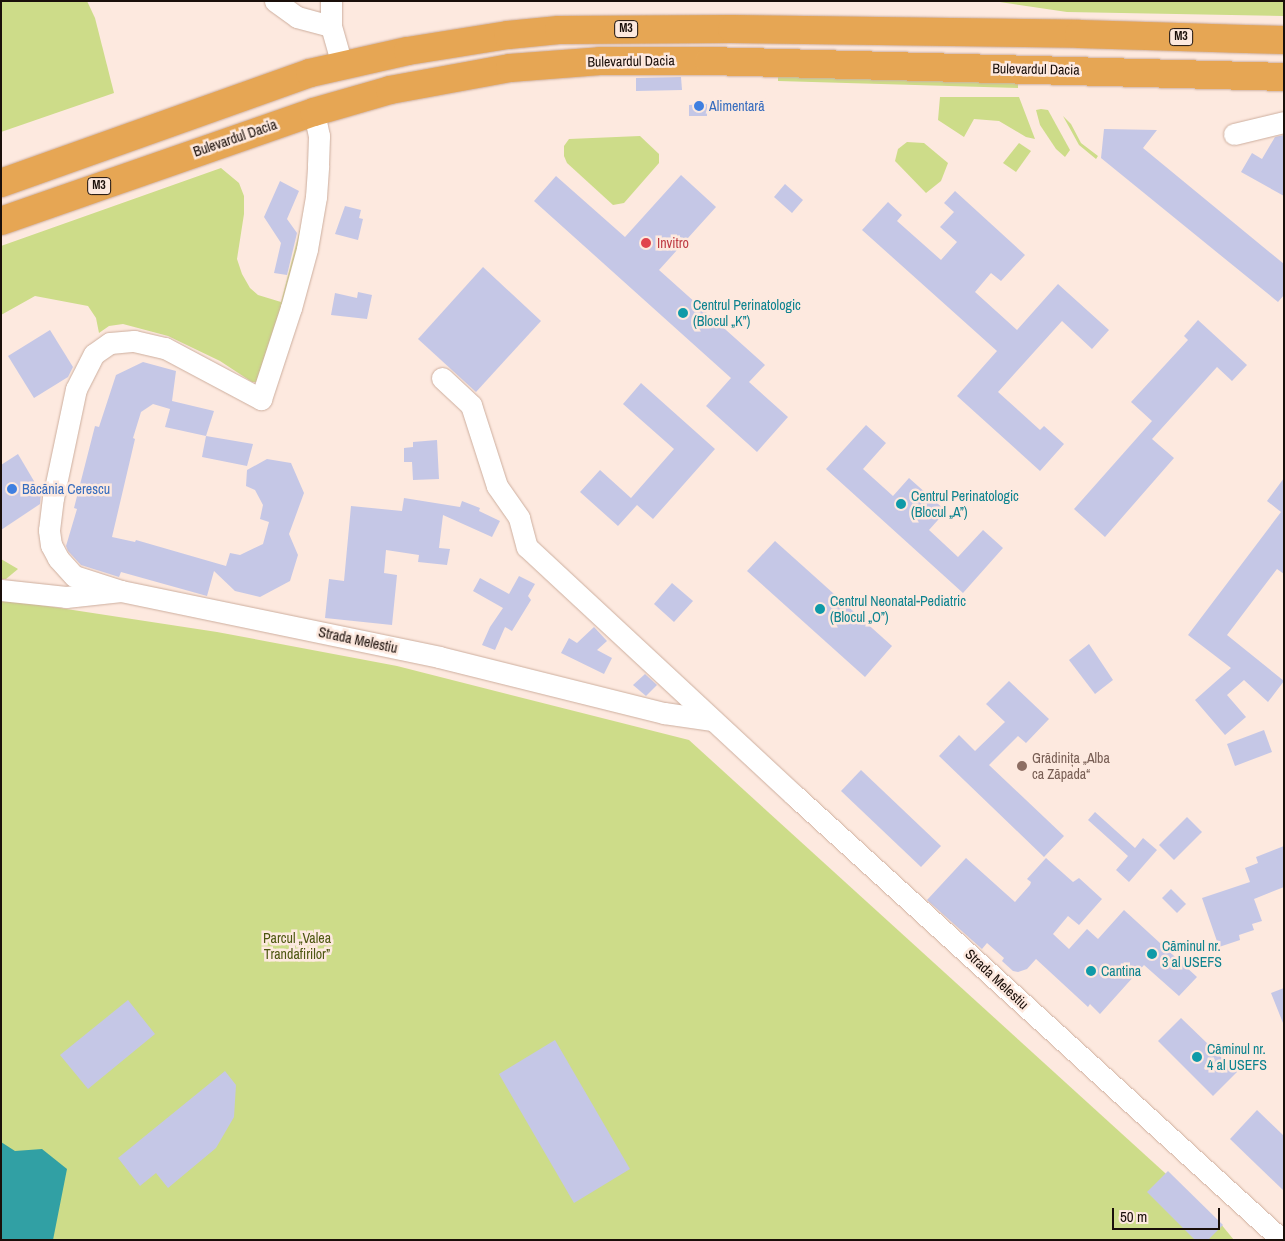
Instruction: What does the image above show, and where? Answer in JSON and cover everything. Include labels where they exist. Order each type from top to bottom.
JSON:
[{"type":"highway","name":"M3","points":[[1,183],[301,77],[342,65],[464,41],[559,30],[732,29],[1079,34],[1284,40]]},
{"type":"highway","name":"Bulevardul Dacia","points":[[1,221],[314,112],[390,90],[510,68],[574,62],[709,60],[1284,77]]},
{"type":"street","points":[[275,1],[297,17],[331,26]]},
{"type":"street","points":[[331,1],[331,26],[342,65]]},
{"type":"street","points":[[121,592],[74,576],[58,558],[51,545],[49,530],[53,498],[76,389],[94,354],[110,342],[134,341],[165,348],[261,399],[291,308],[307,249],[316,198],[318,164],[318,136],[314,112]]},
{"type":"street","points":[[1234,134],[1284,122]]},
{"type":"street","name":"Strada Melestiu","points":[[442,378],[471,405],[497,486],[519,518],[527,547],[712,720],[1282,1240]]},
{"type":"street","name":"Strada Melestiu","points":[[1,590],[66,597],[121,592],[439,658],[664,713],[712,720]]},
{"type":"green space","points":[[1,1],[87,1],[95,18],[114,93],[1,132]]},
{"type":"green space","points":[[993,1],[1284,1],[1284,16],[1067,12]]},
{"type":"green space","points":[[778,75],[1018,82],[1018,88],[778,81]]},
{"type":"green space","points":[[940,97],[1019,97],[1035,139],[1026,137],[999,121],[974,119],[964,137],[938,120]]},
{"type":"green space","points":[[1036,110],[1048,110],[1070,150],[1065,157],[1056,149],[1040,125]]},
{"type":"green space","points":[[1063,116],[1071,124],[1081,143],[1098,156],[1096,159],[1079,145]]},
{"type":"green space","points":[[640,136],[659,154],[659,163],[624,203],[613,205],[567,163],[564,156],[564,146],[569,139]]},
{"type":"green space","points":[[907,142],[924,143],[948,163],[941,181],[926,193],[895,161],[898,149]]},
{"type":"green space","points":[[1019,143],[1031,151],[1016,172],[1003,163]]},
{"type":"green space","points":[[221,168],[239,183],[244,196],[244,214],[237,259],[242,274],[250,288],[258,295],[281,302],[312,184],[304,222],[261,382],[252,382],[220,361],[168,336],[123,324],[109,326],[99,333],[96,318],[88,306],[35,296],[1,315],[1,246]]},
{"type":"green space","points":[[1,559],[18,569],[6,579],[1,579]]},
{"type":"green space","name":"Parcul „Valea Trandafirilor”","points":[[1,599],[217,632],[397,666],[689,740],[1220,1223],[1234,1240],[1,1240]]},
{"type":"water","points":[[1,1142],[15,1151],[42,1149],[67,1169],[53,1240],[1,1240]]},
{"type":"building","points":[[681,77],[682,90],[636,91],[636,78]]},
{"type":"building","points":[[707,104],[707,116],[689,116],[689,105]]},
{"type":"building","points":[[1104,129],[1157,130],[1143,148],[1284,264],[1284,295],[1278,302],[1101,158]]},
{"type":"building","points":[[1284,135],[1284,196],[1241,172],[1252,153],[1262,159],[1275,137]]},
{"type":"building","name":"Centrul Perinatologic (Blocul „K”)","points":[[681,175],[716,207],[659,270],[765,365],[749,382],[788,417],[757,452],[706,406],[731,378],[534,201],[556,176],[625,237]]},
{"type":"building","points":[[280,181],[299,191],[287,219],[297,233],[287,275],[274,273],[281,243],[264,217]]},
{"type":"building","points":[[785,184],[803,200],[792,213],[774,197]]},
{"type":"building","points":[[955,191],[1025,255],[1001,281],[991,273],[975,292],[1017,330],[1058,284],[1109,330],[1092,349],[1062,321],[998,392],[1040,430],[1044,426],[1064,444],[1040,471],[957,396],[997,351],[862,230],[888,202],[902,215],[897,221],[941,260],[957,242],[940,227],[954,212],[944,203]]},
{"type":"building","points":[[345,206],[361,210],[359,218],[363,219],[358,240],[335,234]]},
{"type":"building","points":[[483,267],[541,321],[476,392],[418,339]]},
{"type":"building","points":[[358,292],[372,295],[367,319],[331,315],[335,293],[357,298]]},
{"type":"building","points":[[1198,320],[1247,365],[1232,381],[1217,367],[1152,439],[1174,458],[1105,537],[1074,509],[1152,421],[1131,402],[1188,340],[1184,336]]},
{"type":"building","points":[[50,330],[73,367],[68,377],[34,398],[8,356]]},
{"type":"building","points":[[143,362],[176,371],[172,401],[214,411],[206,436],[165,427],[170,409],[153,404],[141,412],[133,438],[135,439],[112,537],[135,542],[136,540],[226,566],[230,553],[240,555],[263,544],[269,522],[260,519],[263,505],[255,490],[246,486],[247,470],[267,459],[291,463],[304,493],[289,534],[298,555],[290,581],[260,597],[235,591],[214,571],[207,596],[121,572],[119,577],[81,565],[68,551],[66,546],[77,509],[74,508],[95,426],[99,427],[116,375]]},
{"type":"building","points":[[641,383],[715,449],[653,519],[637,505],[618,526],[580,492],[600,470],[631,498],[674,449],[623,404]]},
{"type":"building","name":"Centrul Perinatologic (Blocul „A”)","points":[[866,425],[886,443],[863,469],[893,496],[909,478],[946,511],[929,530],[958,557],[983,530],[1003,548],[963,593],[826,469]]},
{"type":"building","points":[[206,436],[253,444],[247,466],[202,457]]},
{"type":"building","points":[[437,440],[439,479],[413,480],[412,462],[404,462],[404,448],[413,447],[413,442]]},
{"type":"building","points":[[18,454],[41,493],[40,504],[1,530],[1,465]]},
{"type":"building","points":[[1284,478],[1284,574],[1277,569],[1227,635],[1284,681],[1268,702],[1244,680],[1227,695],[1246,717],[1225,735],[1195,700],[1231,668],[1188,635],[1281,512],[1267,501]]},
{"type":"building","points":[[404,498],[460,507],[462,501],[480,508],[479,511],[500,521],[492,537],[443,515],[439,548],[450,549],[447,565],[418,562],[419,555],[386,550],[384,573],[397,575],[392,625],[325,618],[329,579],[344,581],[351,506],[402,511]]},
{"type":"building","name":"Centrul Neonatal-Pediatric (Blocul „O”)","points":[[775,541],[892,646],[865,677],[747,571]]},
{"type":"building","points":[[519,576],[535,584],[528,596],[531,600],[512,631],[505,627],[495,650],[482,645],[490,627],[503,608],[473,591],[480,578],[509,594]]},
{"type":"building","points":[[672,583],[693,601],[674,622],[654,604]]},
{"type":"building","points":[[594,627],[607,641],[597,650],[612,658],[604,674],[561,653],[569,638],[577,643]]},
{"type":"building","points":[[1089,644],[1113,680],[1095,694],[1069,660]]},
{"type":"building","points":[[645,674],[657,685],[646,696],[633,685]]},
{"type":"building","points":[[1009,681],[1049,719],[1026,743],[1018,736],[989,765],[1064,836],[1044,857],[939,756],[959,735],[975,751],[1005,722],[986,704]]},
{"type":"building","points":[[1264,730],[1272,752],[1235,766],[1227,744]]},
{"type":"building","points":[[861,770],[941,846],[921,867],[841,791]]},
{"type":"building","points":[[1095,812],[1135,848],[1143,838],[1157,850],[1129,882],[1116,870],[1128,856],[1088,820]]},
{"type":"building","points":[[1187,817],[1202,832],[1174,860],[1159,845]]},
{"type":"building","points":[[1284,846],[1284,887],[1254,899],[1262,921],[1252,924],[1254,930],[1239,935],[1240,940],[1219,947],[1202,898],[1250,882],[1245,868],[1258,863],[1256,857]]},
{"type":"building","points":[[966,858],[1015,902],[1030,885],[1031,882],[1027,879],[1046,858],[1073,882],[1079,878],[1102,899],[1079,925],[1068,916],[1053,934],[1069,949],[1087,929],[1098,939],[1124,910],[1197,977],[1179,996],[1144,965],[1100,1014],[1090,1004],[1088,1007],[1036,959],[1027,969],[1018,972],[1013,971],[1002,961],[1004,958],[987,943],[982,949],[927,900]]},
{"type":"building","points":[[1171,889],[1186,904],[1177,913],[1162,898]]},
{"type":"building","points":[[1284,988],[1284,1023],[1283,1023],[1271,993]]},
{"type":"building","points":[[128,1000],[155,1034],[88,1089],[60,1055]]},
{"type":"building","name":"Căminul nr. 4 al USEFS","points":[[1181,1018],[1237,1072],[1213,1096],[1158,1041]]},
{"type":"building","points":[[555,1040],[630,1169],[574,1203],[499,1074]]},
{"type":"building","points":[[225,1071],[236,1085],[234,1117],[216,1148],[168,1188],[156,1173],[140,1186],[118,1158]]},
{"type":"building","points":[[1257,1110],[1284,1136],[1284,1191],[1230,1139]]},
{"type":"building","points":[[1168,1171],[1223,1225],[1208,1240],[1195,1240],[1147,1192]]},
{"type":"place","name":"Alimentară","points":[[699,106]]},
{"type":"place","name":"Invitro","points":[[646,243]]},
{"type":"place","name":"Centrul Perinatologic (Blocul „K”)","points":[[683,313]]},
{"type":"place","name":"Băcănia Cerescu","points":[[12,489]]},
{"type":"place","name":"Centrul Perinatologic (Blocul „A”)","points":[[901,504]]},
{"type":"place","name":"Centrul Neonatal-Pediatric (Blocul „O”)","points":[[820,609]]},
{"type":"place","name":"Grădinița „Alba ca Zăpada“","points":[[1022,766]]},
{"type":"place","name":"Căminul nr. 3 al USEFS","points":[[1152,954]]},
{"type":"place","name":"Cantina","points":[[1091,971]]},
{"type":"place","name":"Căminul nr. 4 al USEFS","points":[[1197,1057]]}]
